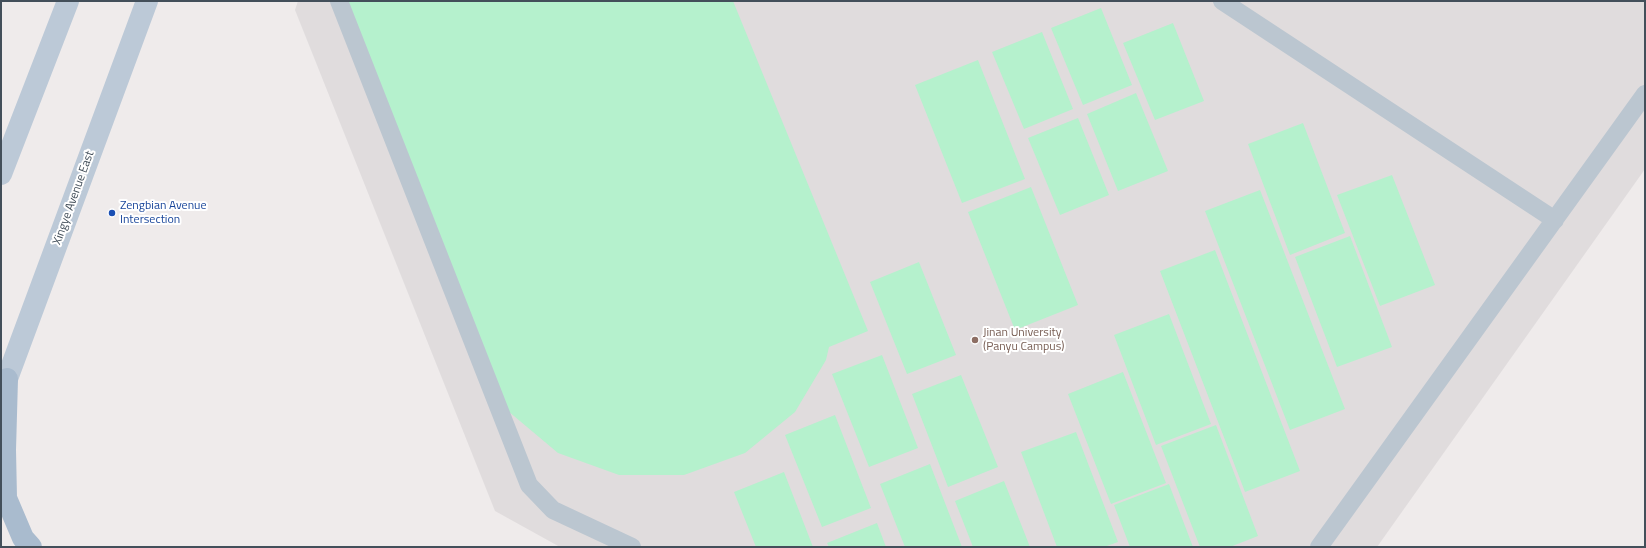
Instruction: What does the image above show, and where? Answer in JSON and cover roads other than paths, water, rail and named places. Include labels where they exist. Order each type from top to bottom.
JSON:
[{"type":"main road","points":[[1,174],[68,1]]},
{"type":"main road","name":"Xingye Avenue East","points":[[3,384],[147,1]]},
{"type":"main road","points":[[3,384],[6,498],[24,538],[31,547]]},
{"type":"street","points":[[339,1],[529,485],[553,510],[632,547]]},
{"type":"street","points":[[1222,1],[1555,220]]},
{"type":"street","points":[[1319,547],[1645,94]]},
{"type":"place","name":"Zengbian Avenue Intersection","points":[[112,213]]},
{"type":"place","name":"Jinan University (Panyu Campus)","points":[[975,340]]}]
